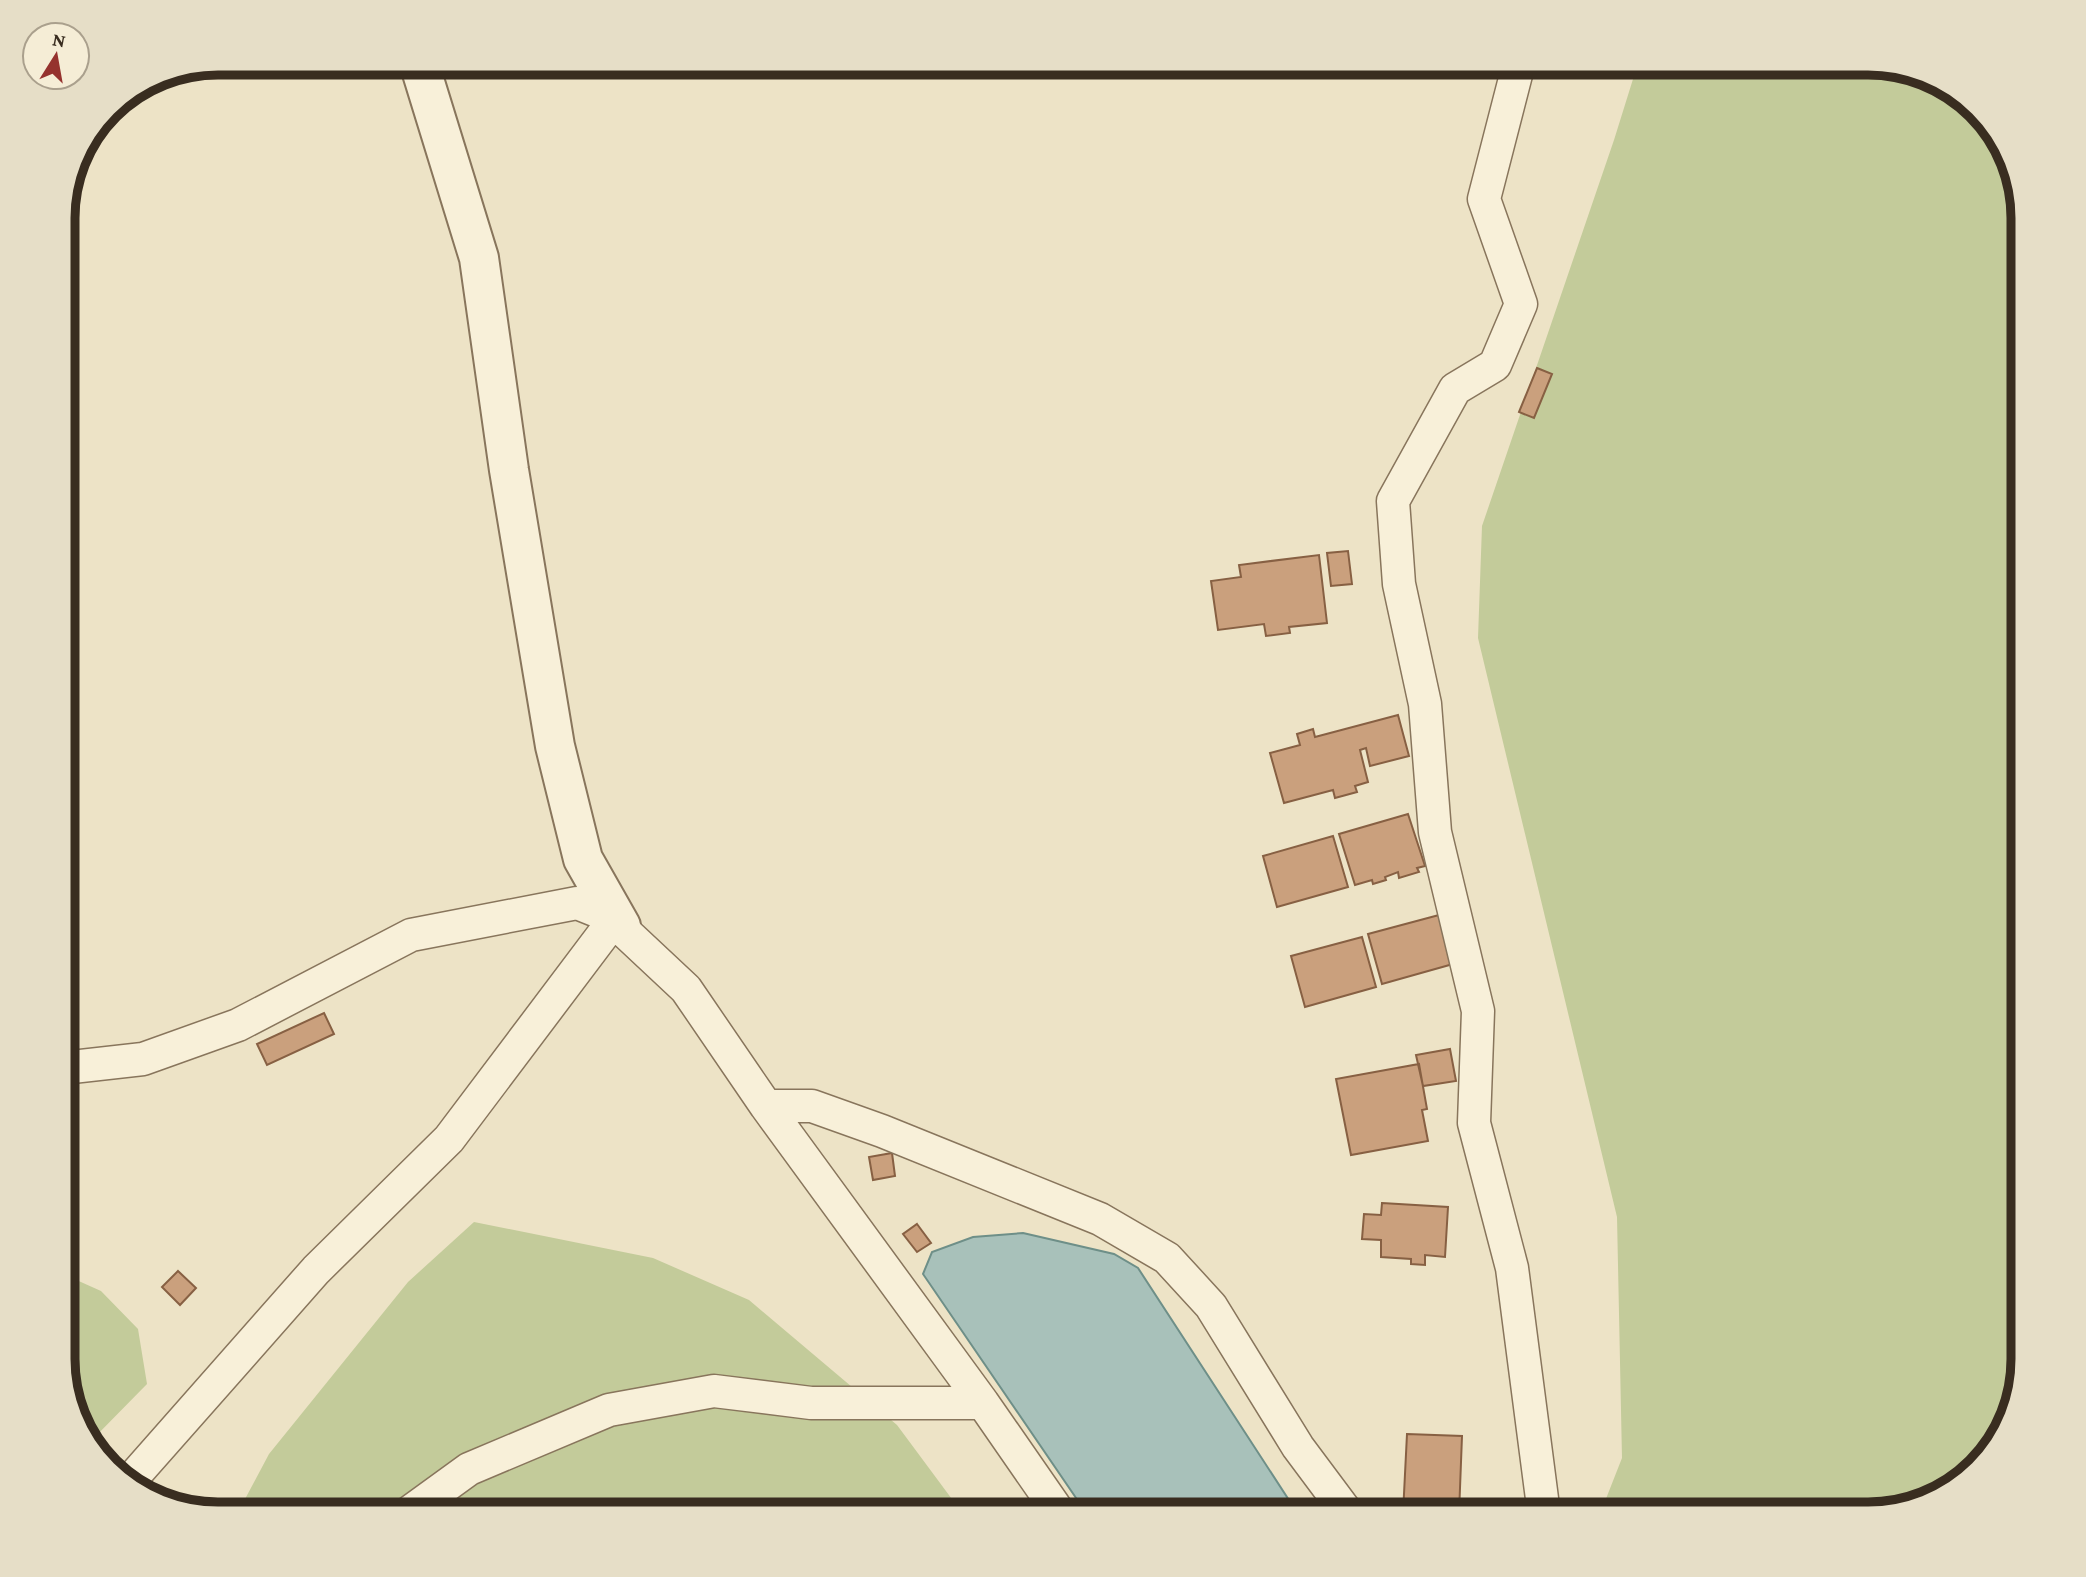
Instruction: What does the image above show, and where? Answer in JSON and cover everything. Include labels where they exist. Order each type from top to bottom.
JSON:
[{"type":"street","points":[[1516,75],[1484,199],[1521,303],[1495,365],[1455,389],[1393,501],[1399,584],[1425,704],[1435,832],[1478,1011],[1474,1123],[1512,1268],[1542,1502]]},
{"type":"street","points":[[423,76],[480,258],[509,470],[555,746],[583,859],[617,923]]},
{"type":"street","points":[[76,1067],[143,1059],[238,1025],[411,935],[577,903],[607,915],[686,989],[766,1106],[983,1403],[1052,1502]]},
{"type":"street","points":[[135,1475],[316,1270],[449,1139],[617,923]]},
{"type":"street","points":[[766,1106],[812,1106],[882,1131],[1100,1219],[1167,1258],[1212,1306],[1298,1447],[1339,1502]]},
{"type":"street","points":[[424,1502],[469,1469],[609,1410],[715,1391],[811,1403],[983,1403]]},
{"type":"green space","points":[[1634,75],[1868,75],[1896,78],[1939,94],[1969,117],[1996,155],[2010,199],[2010,1378],[1996,1422],[1969,1460],[1947,1478],[1923,1491],[1887,1501],[1605,1502],[1622,1458],[1617,1217],[1478,638],[1482,526]]},
{"type":"green space","points":[[474,1222],[653,1258],[749,1300],[897,1425],[954,1502],[243,1502],[269,1454],[408,1282]]},
{"type":"green space","points":[[76,1280],[101,1291],[138,1329],[147,1384],[97,1435],[78,1387]]},
{"type":"water","points":[[1023,1233],[1114,1254],[1138,1268],[1290,1502],[1079,1502],[923,1274],[932,1252],[973,1237]]},
{"type":"building","points":[[1537,368],[1552,374],[1534,418],[1519,412]]},
{"type":"building","points":[[1348,551],[1352,584],[1331,586],[1327,553]]},
{"type":"building","points":[[1319,555],[1327,623],[1289,627],[1290,633],[1266,636],[1264,624],[1218,630],[1211,581],[1241,577],[1239,565]]},
{"type":"building","points":[[1398,715],[1409,756],[1370,766],[1366,748],[1360,750],[1368,782],[1355,786],[1357,792],[1335,798],[1333,790],[1284,803],[1270,753],[1300,745],[1297,734],[1313,729],[1315,737]]},
{"type":"building","points":[[1408,814],[1425,866],[1417,868],[1419,872],[1399,878],[1398,872],[1373,884],[1372,880],[1355,885],[1339,834]]},
{"type":"building","points":[[1333,836],[1348,887],[1277,907],[1263,856]]},
{"type":"building","points":[[1439,915],[1453,964],[1382,984],[1368,934]]},
{"type":"building","points":[[1362,937],[1376,987],[1305,1007],[1291,956]]},
{"type":"building","points":[[324,1013],[334,1034],[267,1065],[257,1044]]},
{"type":"building","points":[[1450,1049],[1456,1081],[1423,1086],[1416,1055]]},
{"type":"building","points":[[1419,1064],[1427,1109],[1422,1110],[1428,1141],[1351,1155],[1336,1079]]},
{"type":"building","points":[[892,1153],[895,1176],[873,1180],[869,1157]]},
{"type":"building","points":[[1382,1203],[1448,1207],[1445,1257],[1425,1255],[1425,1265],[1411,1264],[1411,1259],[1381,1257],[1381,1240],[1362,1239],[1364,1214],[1381,1215]]},
{"type":"building","points":[[917,1224],[931,1243],[917,1252],[903,1234]]},
{"type":"building","points":[[178,1271],[196,1288],[180,1305],[162,1287]]},
{"type":"building","points":[[1407,1434],[1462,1436],[1459,1502],[1404,1502]]}]
